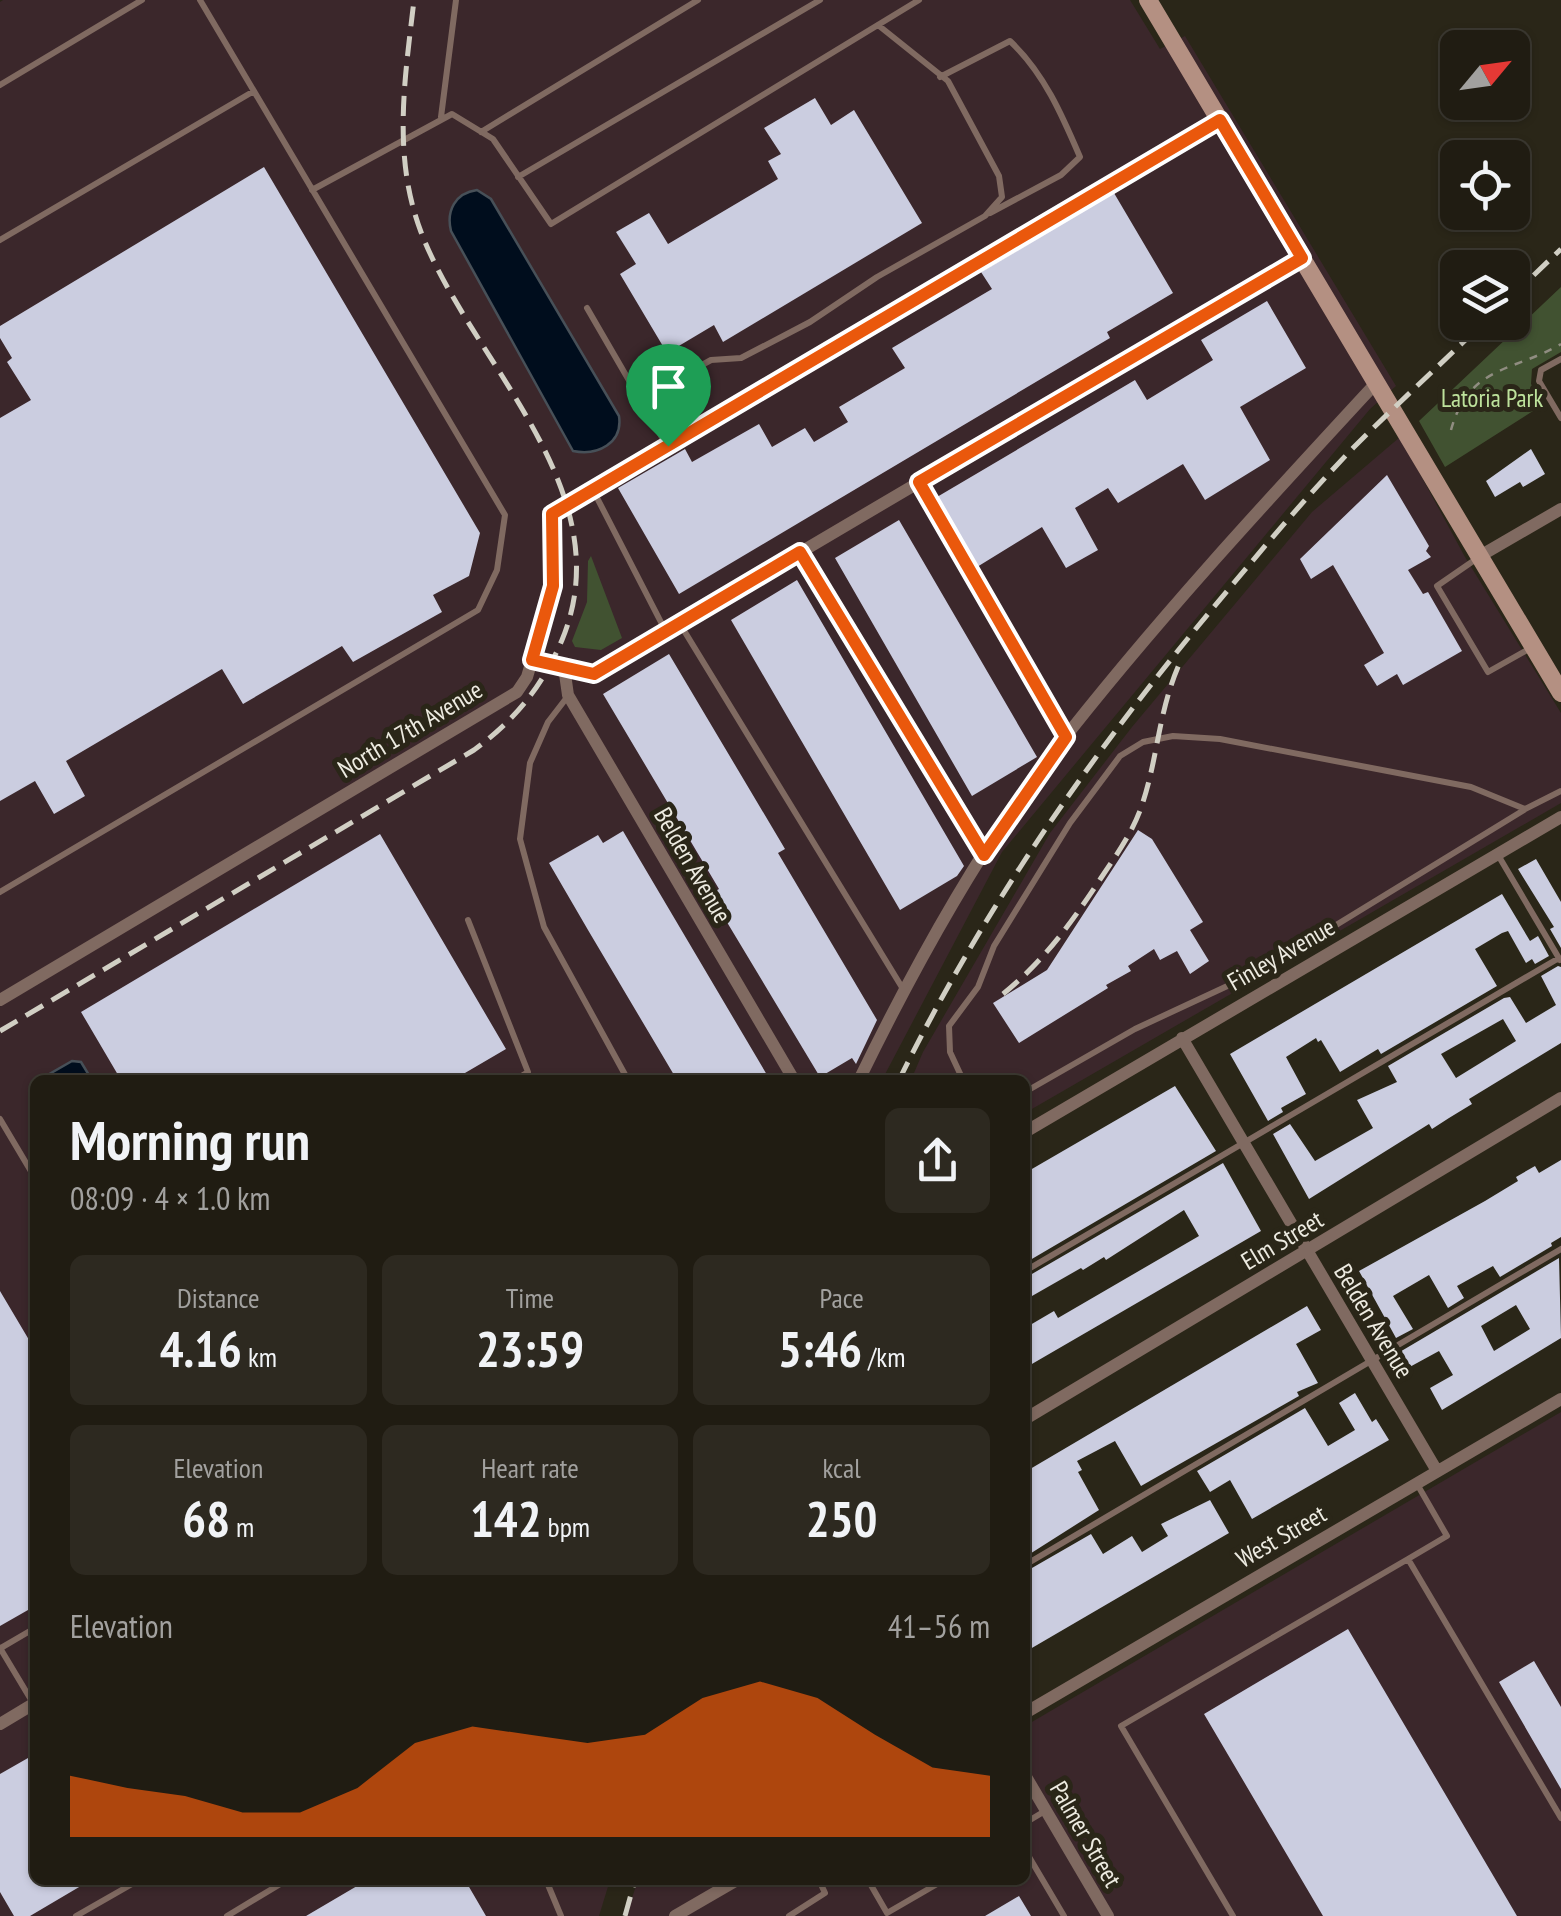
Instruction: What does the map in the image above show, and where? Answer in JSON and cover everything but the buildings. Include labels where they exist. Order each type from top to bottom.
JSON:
[{"type":"street","points":[[1148,0],[1561,693]]},
{"type":"street","points":[[532,660],[594,674],[1302,258]]},
{"type":"street","points":[[861,1075],[903,990],[984,855],[1066,737],[1204,569],[1376,383]]},
{"type":"street","points":[[1480,556],[1561,509]]},
{"type":"street","points":[[800,552],[984,855]]},
{"type":"street","name":"North 17th Avenue","points":[[0,1000],[517,692],[532,660]]},
{"type":"street","name":"Belden Avenue","points":[[564,668],[568,695],[791,1075]]},
{"type":"street","name":"Finley Avenue","points":[[1030,1129],[1561,816]]},
{"type":"street","name":"Belden Avenue","points":[[1182,1038],[1437,1471]]},
{"type":"street","name":"Elm Street","points":[[1030,1416],[1561,1098]]},
{"type":"street","name":"West Street","points":[[1030,1710],[1561,1399]]},
{"type":"street","points":[[0,1724],[30,1705]]},
{"type":"street","name":"Palmer Street","points":[[1030,1785],[1108,1916]]},
{"type":"street","points":[[675,1916],[728,1885]]},
{"type":"lane","points":[[0,85],[142,0]]},
{"type":"lane","points":[[0,892],[478,610],[498,570],[505,515],[200,0]]},
{"type":"lane","points":[[441,119],[456,0]]},
{"type":"lane","points":[[481,132],[698,0]]},
{"type":"lane","points":[[518,176],[820,0]]},
{"type":"lane","points":[[312,190],[452,114],[493,139],[551,224],[919,0]]},
{"type":"lane","points":[[878,25],[948,82],[999,176],[1002,197],[985,216]]},
{"type":"lane","points":[[640,399],[711,360],[741,358],[784,336],[878,277],[1060,176],[1080,157],[1057,104],[1028,57],[1010,41],[958,65],[940,78]]},
{"type":"lane","points":[[0,240],[254,92]]},
{"type":"lane","points":[[532,660],[553,586],[552,514],[1220,120]]},
{"type":"lane","points":[[587,308],[668,446]]},
{"type":"lane","points":[[1561,358],[1541,370],[1539,381],[1561,418]]},
{"type":"lane","points":[[919,482],[1066,737]]},
{"type":"lane","points":[[593,490],[666,631]]},
{"type":"lane","points":[[1480,556],[1438,586],[1488,672],[1533,646]]},
{"type":"lane","points":[[679,624],[903,990]]},
{"type":"lane","points":[[568,695],[548,722],[530,763],[520,839],[544,926],[625,1075]]},
{"type":"lane","points":[[961,1075],[950,1052],[949,1026],[978,987],[994,946],[1070,823],[1120,756],[1143,742],[1193,736],[1220,739],[1471,787],[1525,810]]},
{"type":"lane","points":[[1030,1089],[1135,1029],[1266,968],[1561,790]]},
{"type":"lane","points":[[1030,1268],[1560,960],[1497,854]]},
{"type":"lane","points":[[468,920],[528,1072],[523,1075]]},
{"type":"lane","points":[[0,1120],[30,1170]]},
{"type":"lane","points":[[1030,1562],[1561,1249]]},
{"type":"lane","points":[[1233,1916],[1121,1726],[1447,1536],[1417,1483]]},
{"type":"lane","points":[[1408,1559],[1561,1818]]},
{"type":"lane","points":[[30,1631],[1,1648],[30,1696]]},
{"type":"lane","points":[[1030,1820],[1046,1810]]},
{"type":"lane","points":[[1030,1858],[1064,1916]]},
{"type":"lane","points":[[76,1916],[130,1885]]},
{"type":"lane","points":[[227,1916],[279,1885]]},
{"type":"lane","points":[[548,1885],[561,1916]]},
{"type":"lane","points":[[789,1916],[825,1893],[821,1885]]},
{"type":"lane","points":[[871,1885],[887,1913],[935,1885]]},
{"type":"path","points":[[1451,430],[1458,409],[1483,378],[1561,344]]},
{"type":"shaded area","points":[[1130,0],[1160,49],[1185,36],[1396,386],[1370,409],[1002,852],[885,1075],[30,1075],[30,1885],[608,1885],[599,1916],[0,1916],[0,2]]},
{"type":"shaded area","points":[[1400,437],[1465,557],[1561,713],[1561,803],[1030,1110],[1030,1075],[913,1075],[1050,833],[1132,727],[1312,512]]},
{"type":"shaded area","points":[[1561,1412],[1561,1916],[626,1916],[636,1885],[1030,1885],[1030,1723]]},
{"type":"green space","name":"Latoria Park","points":[[1561,287],[1561,352],[1532,369],[1531,384],[1544,404],[1445,467],[1419,421],[1505,340],[1530,340],[1530,316]]},
{"type":"green space","points":[[591,556],[622,638],[601,650],[575,647],[572,641],[587,602]]},
{"type":"water","points":[[477,190],[491,199],[619,416],[617,434],[607,446],[573,451],[451,231],[454,204],[463,195]]},
{"type":"water","points":[[72,1061],[81,1062],[89,1075],[48,1075]]},
{"type":"railway","points":[[0,1031],[474,750],[526,701],[562,640],[576,585],[573,531],[558,479],[533,428],[444,280],[412,203],[406,175],[403,117],[414,0]]},
{"type":"railway","points":[[1530,279],[1561,249]]},
{"type":"railway","points":[[902,1075],[1003,894],[1124,719],[1317,487],[1465,340]]},
{"type":"railway","points":[[1003,994],[1057,940],[1129,834],[1142,805],[1168,695],[1182,658]]},
{"type":"railway","points":[[625,1916],[634,1885]]},
{"type":"route","points":[[1220,120],[1302,258],[919,482],[1066,737],[984,855],[800,552],[594,674],[532,660],[553,586],[552,514],[668,446],[1220,120]]}]
